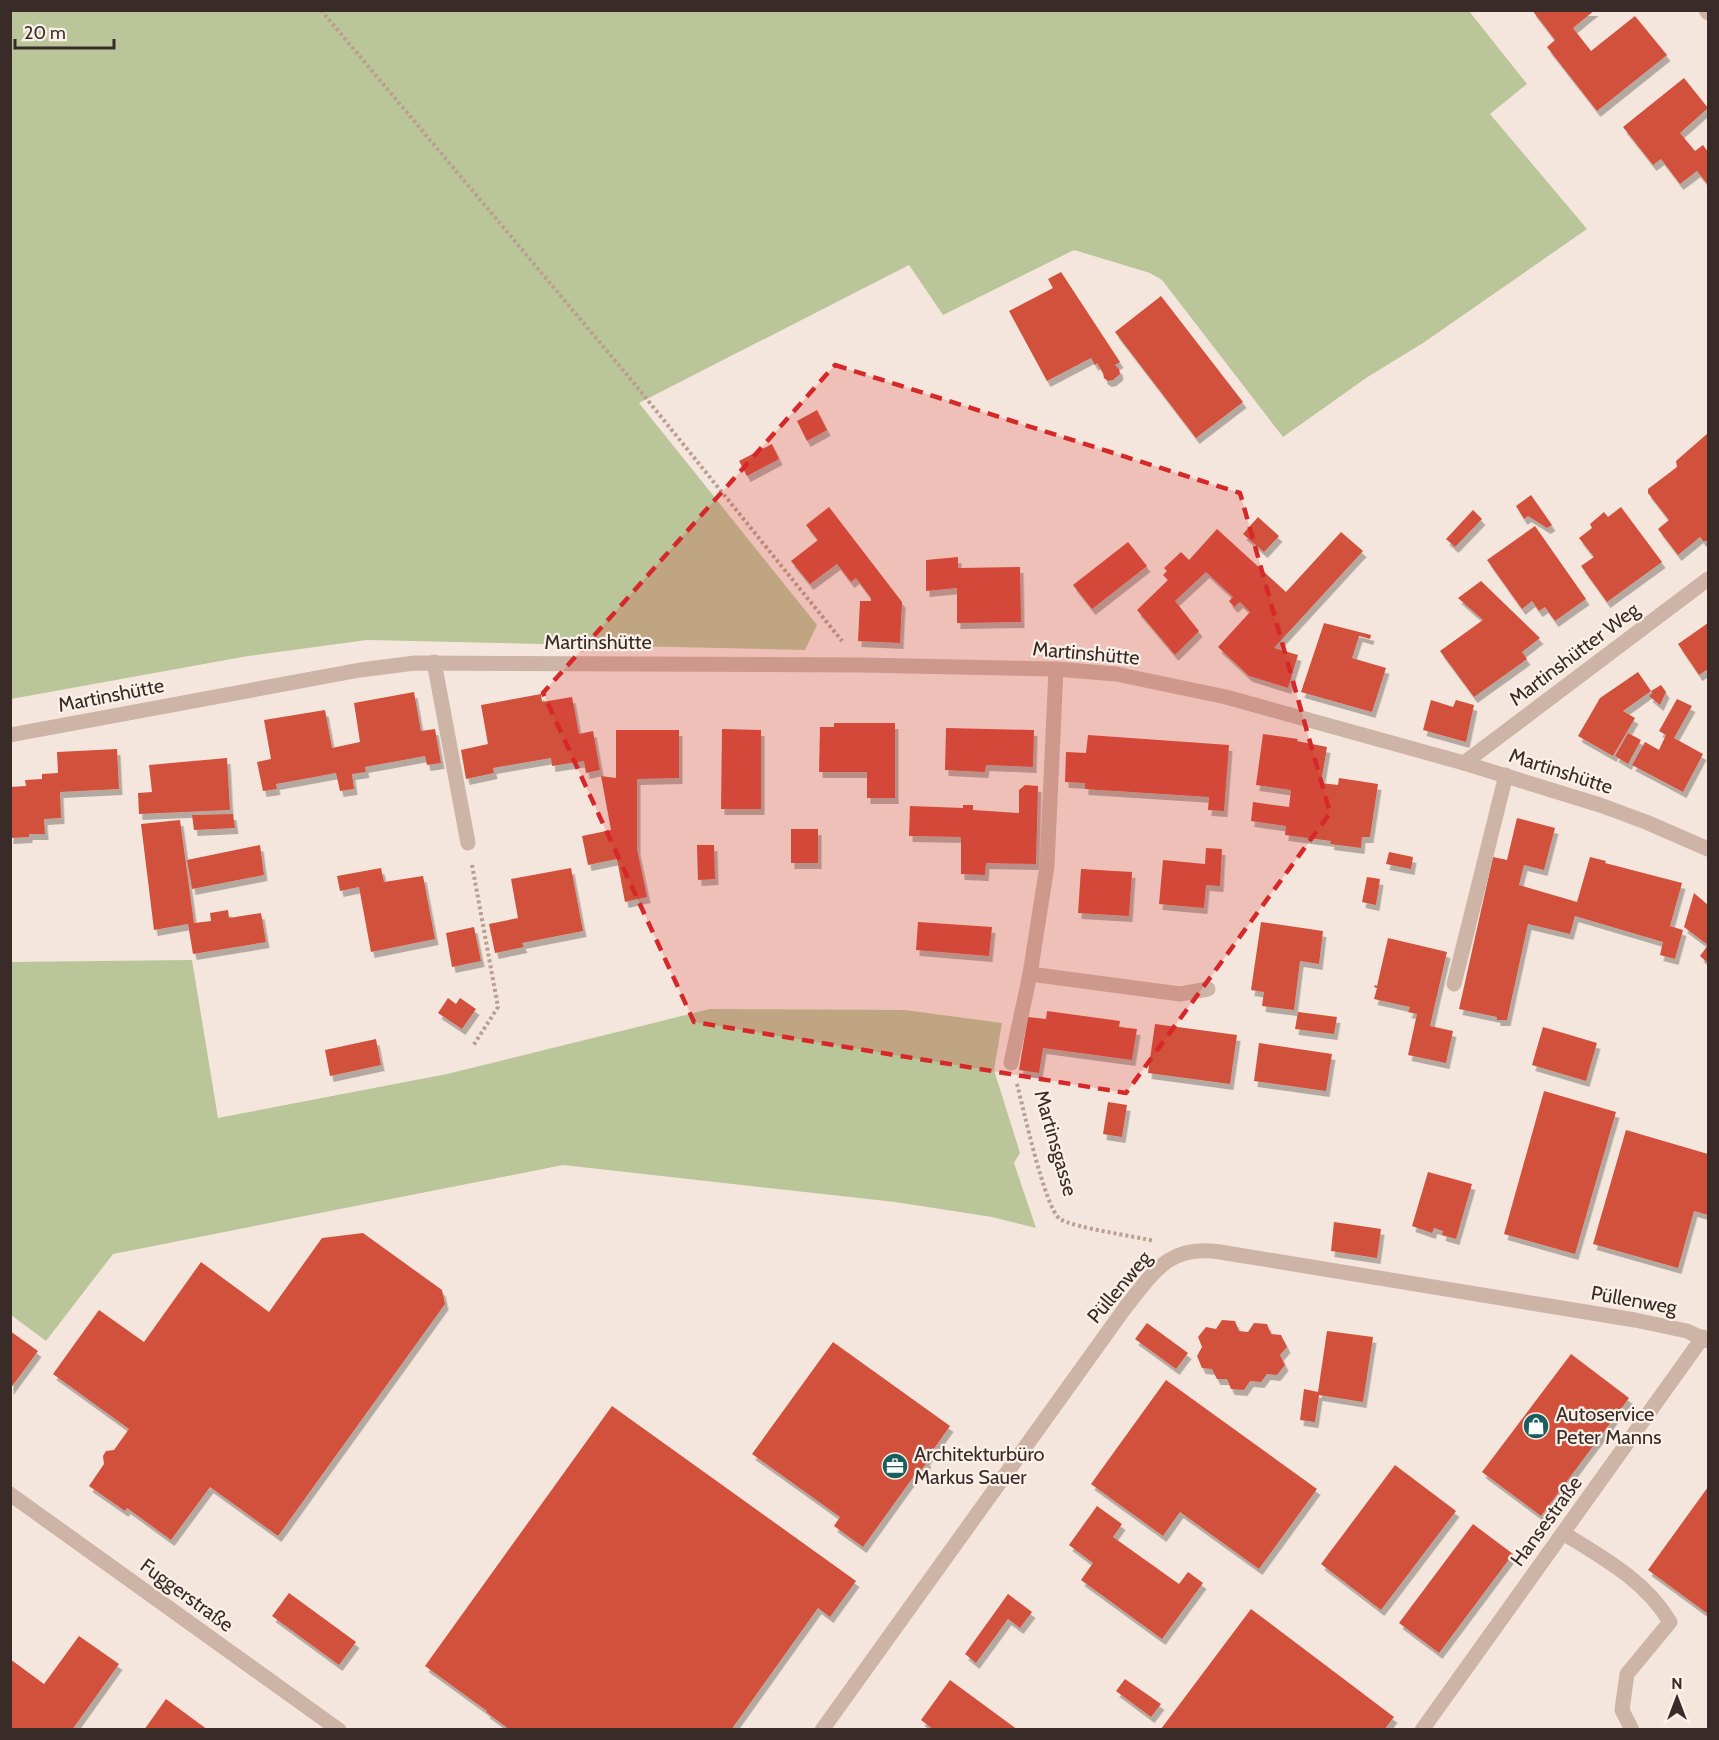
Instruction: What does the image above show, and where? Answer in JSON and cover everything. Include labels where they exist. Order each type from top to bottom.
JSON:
[{"type":"street","name":"Martinshütter Weg","points":[[1464,763],[1708,579]]},
{"type":"street","name":"Martinshütte","points":[[10,735],[360,670],[434,662],[861,664],[1056,669],[1116,674],[1193,689],[1464,763],[1609,808],[1708,849]]},
{"type":"street","points":[[434,662],[468,843]]},
{"type":"street","points":[[1011,1064],[1030,974],[1047,866],[1056,669]]},
{"type":"street","points":[[1454,984],[1506,775]]},
{"type":"street","points":[[1030,974],[1180,994],[1208,989]]},
{"type":"street","name":"Püllenweg","points":[[822,1730],[1131,1300],[1166,1262],[1185,1252],[1197,1250],[1635,1320],[1687,1331],[1706,1339]]},
{"type":"street","name":"Hansestraße","points":[[1422,1730],[1706,1339]]},
{"type":"street","name":"Fuggerstraße","points":[[10,1494],[339,1730]]},
{"type":"street","points":[[1563,1533],[1621,1569],[1661,1607],[1670,1622],[1627,1674],[1622,1710],[1632,1730]]},
{"type":"path","points":[[321,10],[633,382],[861,664]]},
{"type":"path","points":[[468,843],[498,1007],[473,1046]]},
{"type":"path","name":"Martinsgasse","points":[[1011,1064],[1047,1194],[1058,1217],[1070,1223],[1197,1250]]},
{"type":"highlighted area","points":[[835,365],[1240,493],[1330,813],[1126,1093],[694,1022],[543,693]]},
{"type":"green space","points":[[10,11],[1469,11],[1527,84],[1490,114],[1587,229],[1423,343],[1366,378],[1283,437],[1162,280],[1150,273],[1074,250],[943,315],[909,265],[639,403],[817,625],[805,650],[367,640],[248,656],[11,699]]},
{"type":"green space","points":[[192,960],[218,1118],[447,1074],[710,1009],[905,1010],[1002,1023],[994,1070],[1020,1153],[1014,1163],[1036,1228],[992,1217],[895,1202],[563,1165],[113,1254],[46,1341],[11,1315],[11,962]]},
{"type":"building","points":[[1532,10],[1595,10],[1573,28],[1591,51],[1635,16],[1667,55],[1597,111],[1547,47],[1555,40]]},
{"type":"building","points":[[1684,78],[1708,108],[1680,133],[1695,151],[1703,145],[1708,152],[1708,185],[1697,171],[1680,184],[1661,159],[1653,165],[1623,127]]},
{"type":"building","points":[[1061,272],[1120,362],[1115,365],[1120,374],[1113,380],[1108,381],[1104,378],[1097,363],[1095,365],[1091,358],[1047,381],[1009,311],[1053,288],[1048,279]]},
{"type":"building","points":[[1161,296],[1243,402],[1196,438],[1115,332]]},
{"type":"building","points":[[817,410],[827,430],[807,441],[797,421]]},
{"type":"building","points":[[1708,433],[1708,541],[1703,541],[1700,537],[1678,555],[1658,529],[1669,520],[1648,493],[1648,489],[1677,467],[1676,461]]},
{"type":"building","points":[[772,444],[779,459],[747,476],[739,461]]},
{"type":"building","points":[[1531,495],[1552,525],[1547,528],[1528,516],[1524,519],[1516,506]]},
{"type":"building","points":[[829,507],[902,602],[900,643],[858,641],[860,601],[871,601],[871,598],[856,578],[851,582],[837,564],[810,584],[791,561],[818,540],[806,525]]},
{"type":"building","points":[[1621,507],[1662,562],[1607,602],[1581,566],[1594,557],[1579,538],[1592,528],[1590,524],[1604,512],[1608,517]]},
{"type":"building","points":[[1473,510],[1482,519],[1455,547],[1446,539]]},
{"type":"building","points":[[1258,517],[1279,536],[1264,552],[1243,534]]},
{"type":"building","points":[[1535,526],[1586,599],[1555,621],[1545,607],[1539,611],[1532,601],[1522,609],[1487,560]]},
{"type":"building","points":[[1217,529],[1286,592],[1341,532],[1363,551],[1274,648],[1298,655],[1288,688],[1249,676],[1218,647],[1250,612],[1240,602],[1234,607],[1229,601],[1233,597],[1206,572],[1175,601],[1199,631],[1175,655],[1137,610],[1168,580],[1163,575],[1167,571],[1164,568],[1181,552],[1189,560]]},
{"type":"building","points":[[1128,542],[1147,566],[1092,609],[1073,585]]},
{"type":"building","points":[[958,557],[958,568],[1020,567],[1021,622],[957,623],[957,588],[926,591],[926,560]]},
{"type":"building","points":[[1481,581],[1540,638],[1522,652],[1527,659],[1474,697],[1440,651],[1483,620],[1458,598]]},
{"type":"building","points":[[1324,623],[1371,635],[1370,639],[1359,636],[1352,658],[1386,668],[1372,712],[1301,692]]},
{"type":"building","points":[[1708,623],[1708,669],[1699,675],[1678,644]]},
{"type":"building","points":[[1638,672],[1651,691],[1623,711],[1635,718],[1613,756],[1578,736],[1600,698]]},
{"type":"building","points":[[1661,685],[1666,692],[1660,705],[1649,696],[1651,691]]},
{"type":"building","points":[[414,692],[421,731],[435,729],[441,763],[427,765],[425,756],[365,767],[366,772],[352,774],[354,789],[340,791],[336,773],[276,784],[277,789],[263,791],[257,762],[271,759],[264,720],[325,710],[332,748],[360,742],[354,703]]},
{"type":"building","points":[[541,694],[542,702],[572,697],[579,734],[593,731],[600,770],[586,773],[584,761],[552,766],[551,758],[493,768],[494,773],[466,779],[461,750],[488,744],[481,705]]},
{"type":"building","points":[[1677,699],[1692,706],[1674,738],[1703,754],[1683,792],[1632,765],[1645,742],[1659,750],[1666,735],[1659,731]]},
{"type":"building","points":[[1431,700],[1453,707],[1456,700],[1474,705],[1466,742],[1423,730]]},
{"type":"building","points":[[834,723],[895,723],[895,798],[867,798],[867,772],[819,772],[820,727],[834,727]]},
{"type":"building","points":[[946,728],[1034,730],[1033,767],[986,765],[985,772],[945,770]]},
{"type":"building","points":[[722,729],[761,730],[761,809],[721,809]]},
{"type":"building","points":[[616,730],[679,730],[679,778],[637,779],[637,849],[647,897],[625,902],[617,859],[588,865],[582,836],[611,830],[601,776],[616,778]]},
{"type":"building","points":[[1628,733],[1641,740],[1628,764],[1615,756]]},
{"type":"building","points":[[1263,734],[1298,739],[1297,741],[1327,747],[1321,783],[1338,785],[1339,778],[1378,784],[1370,837],[1362,837],[1361,848],[1330,844],[1331,841],[1285,835],[1286,826],[1251,821],[1253,802],[1289,807],[1291,790],[1256,785]]},
{"type":"building","points":[[1088,735],[1229,745],[1224,811],[1208,810],[1209,797],[1085,789],[1085,783],[1065,782],[1066,752],[1086,753]]},
{"type":"building","points":[[117,749],[119,789],[60,792],[61,818],[44,819],[45,834],[29,834],[29,837],[10,838],[10,787],[26,786],[25,780],[42,779],[42,774],[58,773],[57,752]]},
{"type":"building","points":[[227,758],[230,810],[139,814],[138,793],[152,792],[149,765]]},
{"type":"building","points":[[1025,785],[1038,786],[1036,864],[986,863],[985,875],[961,874],[961,837],[909,836],[910,806],[963,808],[963,805],[973,805],[973,810],[1019,813],[1019,790]]},
{"type":"building","points":[[233,814],[235,828],[194,830],[192,815]]},
{"type":"building","points":[[1517,818],[1555,828],[1544,870],[1524,865],[1519,885],[1577,902],[1590,857],[1682,883],[1670,926],[1683,930],[1675,959],[1660,955],[1663,942],[1575,916],[1570,934],[1528,924],[1507,1020],[1497,1020],[1497,1017],[1459,1009],[1493,857],[1507,860]]},
{"type":"building","points":[[180,820],[194,923],[211,921],[210,913],[228,910],[229,918],[261,913],[266,942],[193,954],[188,924],[154,930],[141,824]]},
{"type":"building","points":[[791,829],[818,829],[818,863],[791,863]]},
{"type":"building","points":[[260,845],[264,875],[192,889],[187,860]]},
{"type":"building","points":[[697,845],[714,845],[715,879],[698,880]]},
{"type":"building","points":[[1206,848],[1222,849],[1220,886],[1206,885],[1204,908],[1159,904],[1163,860],[1205,864]]},
{"type":"building","points":[[1389,852],[1413,857],[1411,869],[1386,864]]},
{"type":"building","points":[[381,868],[384,882],[423,876],[435,939],[371,952],[359,887],[340,891],[337,876]]},
{"type":"building","points":[[571,868],[583,931],[522,943],[524,947],[495,953],[489,924],[518,918],[511,879]]},
{"type":"building","points":[[1081,869],[1132,872],[1129,916],[1078,913]]},
{"type":"building","points":[[1367,877],[1380,879],[1376,905],[1362,902]]},
{"type":"building","points":[[1694,893],[1708,905],[1708,945],[1684,927]]},
{"type":"building","points":[[918,922],[992,927],[989,956],[916,950]]},
{"type":"building","points":[[1261,922],[1323,931],[1319,964],[1300,961],[1294,1010],[1262,1006],[1264,992],[1251,990]]},
{"type":"building","points":[[474,927],[481,961],[452,967],[446,933]]},
{"type":"building","points":[[1388,938],[1447,952],[1430,1026],[1453,1031],[1446,1063],[1408,1055],[1417,1014],[1408,1012],[1410,1007],[1374,999],[1377,988],[1374,987],[1377,986]]},
{"type":"building","points":[[1708,945],[1708,963],[1700,956]]},
{"type":"building","points":[[448,998],[456,1004],[460,998],[476,1009],[462,1029],[438,1013]]},
{"type":"building","points":[[1047,1011],[1120,1021],[1119,1027],[1137,1029],[1132,1060],[1043,1048],[1039,1073],[1019,1070],[1028,1017],[1046,1019]]},
{"type":"building","points":[[1298,1012],[1337,1017],[1334,1034],[1295,1029]]},
{"type":"building","points":[[1155,1024],[1237,1035],[1230,1084],[1148,1073]]},
{"type":"building","points":[[1543,1027],[1597,1043],[1586,1081],[1532,1065]]},
{"type":"building","points":[[376,1039],[381,1065],[330,1076],[325,1050]]},
{"type":"building","points":[[1259,1043],[1332,1054],[1326,1091],[1254,1081]]},
{"type":"building","points":[[1544,1091],[1616,1112],[1575,1254],[1504,1234]]},
{"type":"building","points":[[1108,1102],[1127,1105],[1122,1137],[1103,1134]]},
{"type":"building","points":[[1626,1130],[1708,1154],[1708,1215],[1694,1211],[1678,1268],[1593,1244]]},
{"type":"building","points":[[1428,1172],[1472,1184],[1456,1239],[1442,1235],[1443,1231],[1434,1228],[1432,1233],[1412,1226]]},
{"type":"building","points":[[1334,1222],[1381,1229],[1377,1258],[1331,1251]]},
{"type":"building","points":[[363,1233],[442,1290],[445,1304],[278,1536],[210,1487],[171,1540],[127,1508],[125,1511],[89,1486],[104,1464],[103,1456],[106,1451],[114,1450],[129,1429],[53,1374],[99,1310],[144,1342],[201,1262],[269,1312],[322,1238]]},
{"type":"building","points":[[1222,1320],[1235,1321],[1239,1331],[1248,1332],[1254,1323],[1267,1324],[1271,1334],[1281,1335],[1287,1347],[1280,1355],[1285,1365],[1277,1375],[1267,1374],[1261,1382],[1250,1381],[1244,1390],[1231,1389],[1227,1379],[1217,1379],[1212,1369],[1202,1368],[1197,1356],[1202,1347],[1198,1337],[1206,1327],[1216,1329]]},
{"type":"building","points":[[1147,1323],[1188,1353],[1176,1369],[1135,1339]]},
{"type":"building","points":[[10,1331],[38,1351],[10,1389]]},
{"type":"building","points":[[1327,1331],[1373,1337],[1363,1402],[1319,1395],[1315,1422],[1300,1420],[1304,1389],[1318,1392]]},
{"type":"building","points":[[833,1342],[950,1426],[926,1460],[928,1461],[916,1477],[914,1476],[863,1547],[834,1526],[840,1517],[752,1454]]},
{"type":"building","points":[[1571,1354],[1629,1398],[1541,1516],[1482,1472]]},
{"type":"building","points":[[1166,1380],[1317,1489],[1259,1569],[1180,1512],[1163,1536],[1091,1484]]},
{"type":"building","points":[[612,1406],[856,1581],[830,1617],[818,1608],[731,1730],[510,1730],[425,1666]]},
{"type":"building","points":[[1395,1465],[1456,1511],[1381,1610],[1321,1564]]},
{"type":"building","points":[[1708,1487],[1708,1614],[1648,1570]]},
{"type":"building","points":[[1097,1506],[1122,1524],[1113,1537],[1179,1584],[1188,1572],[1203,1583],[1162,1639],[1081,1580],[1093,1563],[1069,1545]]},
{"type":"building","points":[[1473,1524],[1513,1554],[1439,1653],[1399,1623]]},
{"type":"building","points":[[289,1593],[356,1642],[339,1665],[272,1616]]},
{"type":"building","points":[[1008,1594],[1032,1612],[1020,1628],[1008,1619],[976,1663],[965,1654]]},
{"type":"building","points":[[1251,1609],[1394,1717],[1384,1730],[1161,1729]]},
{"type":"building","points":[[79,1636],[119,1664],[72,1730],[10,1730],[10,1659],[44,1684]]},
{"type":"building","points":[[1125,1679],[1161,1704],[1151,1717],[1116,1691]]},
{"type":"building","points":[[950,1680],[1018,1730],[934,1730],[921,1720]]},
{"type":"building","points":[[166,1699],[208,1730],[144,1730]]},
{"type":"place","name":"Autoservice Peter Manns","points":[[1536,1426]]},
{"type":"place","name":"Architekturbüro Markus Sauer","points":[[895,1466]]}]
